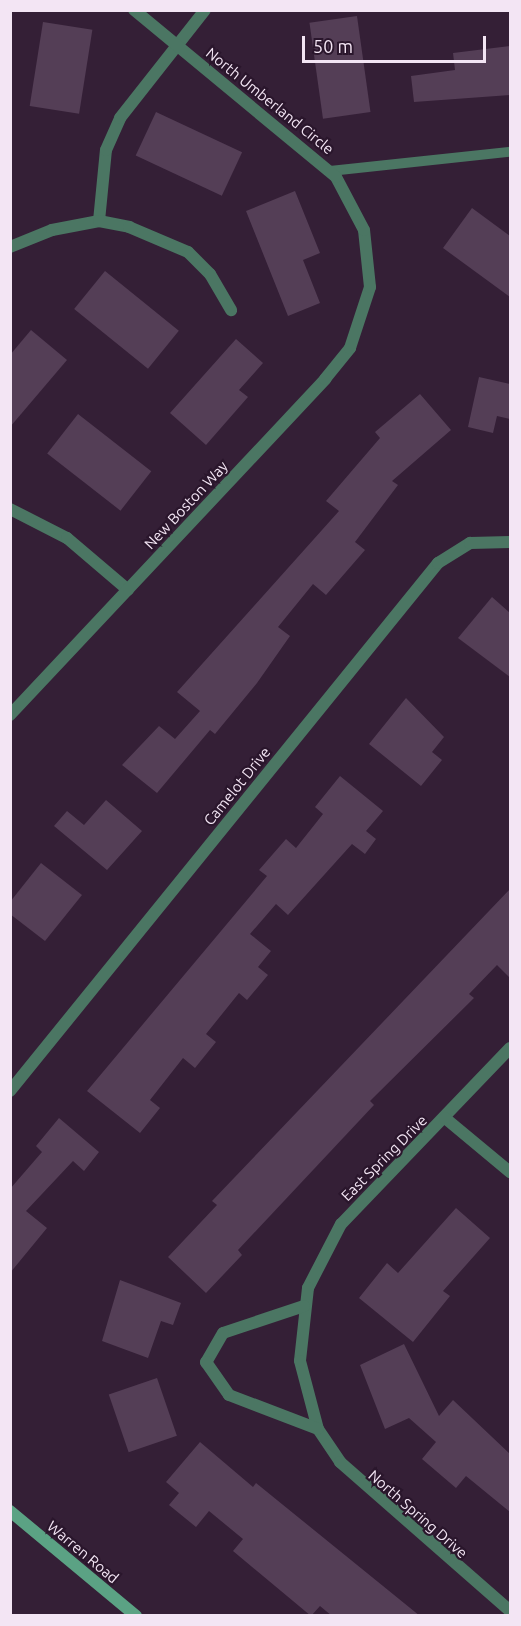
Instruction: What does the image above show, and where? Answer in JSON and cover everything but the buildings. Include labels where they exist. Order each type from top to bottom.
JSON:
[{"type":"main road","name":"Warren Road","points":[[10,1511],[136,1616]]},
{"type":"street","name":"North Umberland Circle","points":[[134,10],[330,171],[364,230],[369,251],[367,304]]},
{"type":"street","points":[[99,221],[106,150],[120,118],[205,10]]},
{"type":"street","points":[[10,247],[52,230],[99,221],[158,235],[188,252],[210,274],[231,310]]},
{"type":"street","name":"New Boston Way","points":[[10,716],[325,379],[350,348],[367,304]]},
{"type":"street","points":[[10,509],[67,538],[128,590]]},
{"type":"street","name":"Camelot Drive","points":[[10,1090],[438,563],[470,543],[510,542]]},
{"type":"street","name":"East Spring Drive","points":[[300,1361],[304,1306],[321,1256],[341,1224],[510,1048]]},
{"type":"street","points":[[445,1118],[510,1172]]},
{"type":"street","points":[[304,1306],[223,1333],[207,1362],[229,1395],[318,1429]]},
{"type":"street","name":"North Spring Drive","points":[[300,1361],[318,1429],[366,1491],[510,1611]]},
{"type":"lane","points":[[330,171],[509,152]]}]
